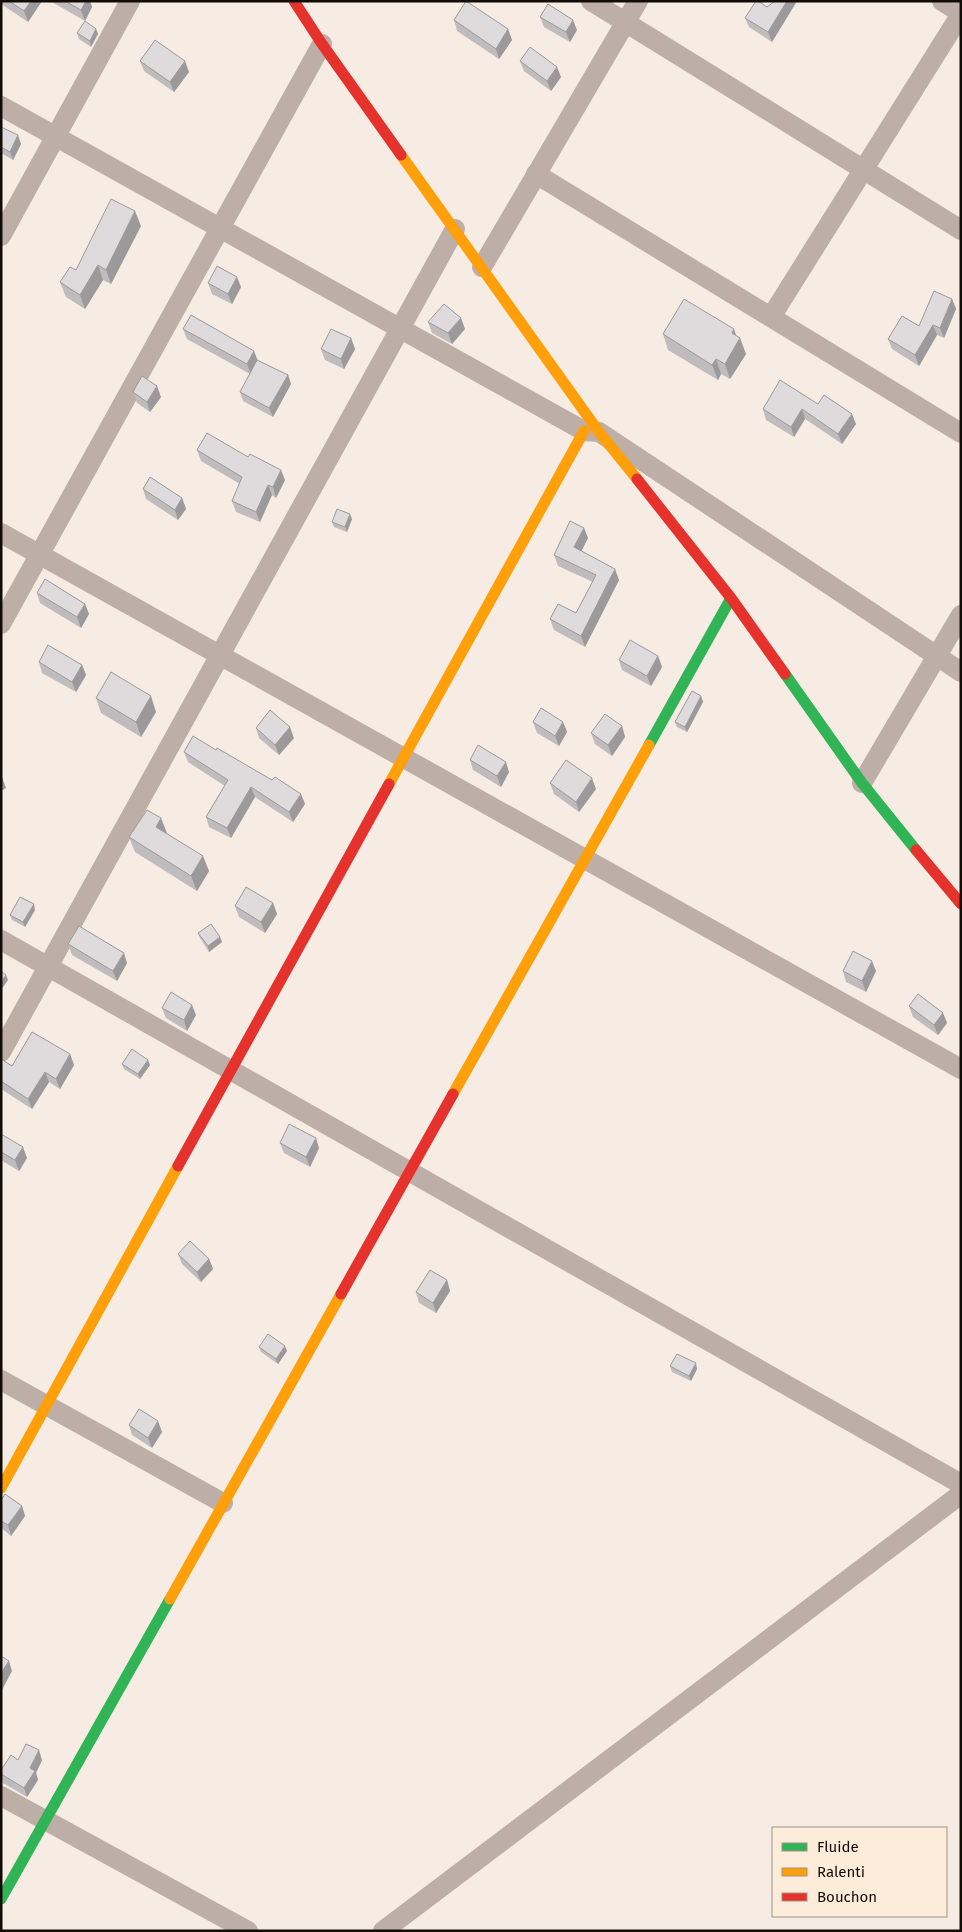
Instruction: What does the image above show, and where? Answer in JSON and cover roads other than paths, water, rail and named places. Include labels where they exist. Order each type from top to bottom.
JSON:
[{"type":"street","points":[[1,236],[130,1]]},
{"type":"street","points":[[591,1],[961,230]]},
{"type":"street","points":[[482,267],[638,1]]},
{"type":"street","points":[[771,318],[961,13],[942,1]]},
{"type":"street","points":[[295,2],[322,44],[482,267],[591,432],[731,598],[862,783],[961,904]]},
{"type":"street","points":[[1,624],[322,44]]},
{"type":"street","points":[[1,106],[591,432],[961,672]]},
{"type":"street","points":[[536,174],[961,433]]},
{"type":"street","points":[[1,1052],[455,229]]},
{"type":"street","points":[[1,1488],[404,758],[591,432]]},
{"type":"street","points":[[1,534],[961,1069]]},
{"type":"street","points":[[1,1898],[731,598]]},
{"type":"street","points":[[862,783],[961,615]]},
{"type":"street","points":[[1,940],[961,1484]]},
{"type":"street","points":[[1,1380],[223,1503]]},
{"type":"street","points":[[383,1931],[961,1494]]},
{"type":"street","points":[[1,1796],[248,1931]]}]
